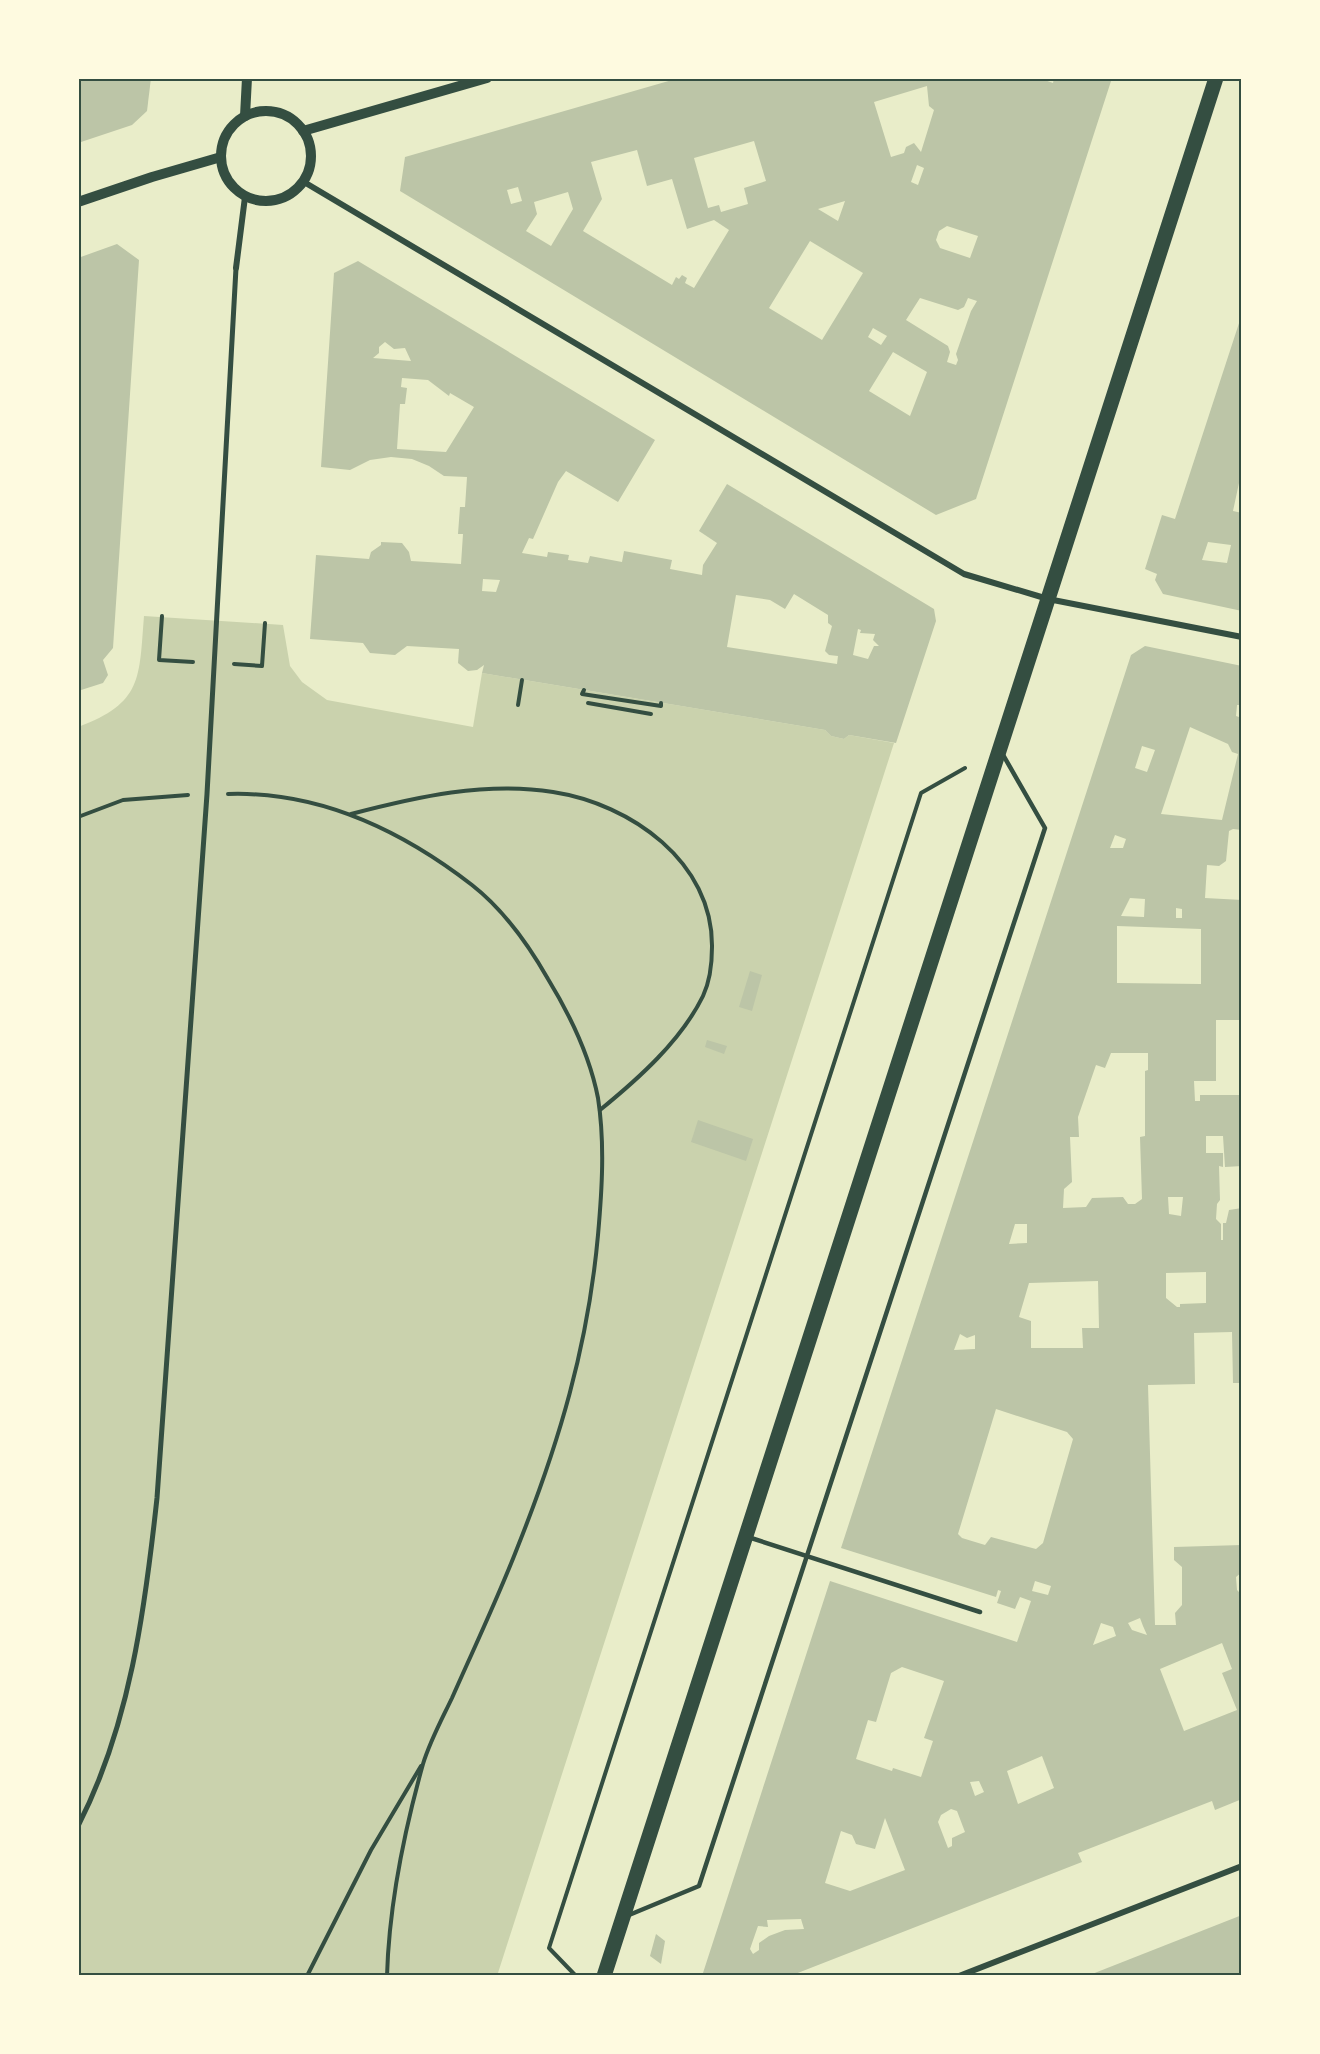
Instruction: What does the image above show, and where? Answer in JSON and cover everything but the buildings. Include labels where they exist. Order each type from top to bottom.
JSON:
[{"type":"main road","points":[[604,1976],[1216,78]]},
{"type":"street","points":[[245,116],[247,78]]},
{"type":"street","points":[[303,130],[488,78]]},
{"type":"street","points":[[257,112],[274,112],[294,121],[303,130],[311,154],[310,166],[304,182],[287,196],[274,201],[261,202],[245,197],[229,182],[221,158],[226,135],[245,116],[257,112]]},
{"type":"street","points":[[78,202],[152,177],[221,158]]},
{"type":"street","points":[[304,182],[964,574],[1048,599],[1242,638]]},
{"type":"street","points":[[78,1826],[110,1748],[132,1674],[150,1565],[165,1406],[207,794],[236,268],[245,197]]},
{"type":"street","points":[[959,1976],[1242,1866]]},
{"type":"lane","points":[[624,1917],[699,1886],[1045,828],[999,748]]},
{"type":"lane","points":[[746,1536],[980,1611]]},
{"type":"path","points":[[162,616],[159,660],[262,666],[265,624]]},
{"type":"path","points":[[518,705],[522,680]]},
{"type":"path","points":[[584,690],[582,694],[661,706],[662,704]]},
{"type":"path","points":[[620,709],[621,700]]},
{"type":"path","points":[[588,703],[651,714]]},
{"type":"path","points":[[576,1976],[549,1948],[921,793],[947,778]]},
{"type":"path","points":[[350,814],[403,800],[459,792],[530,789],[555,792],[593,802],[628,818],[658,839],[684,864],[700,889],[711,925],[712,963],[704,994],[692,1015],[668,1045],[628,1088],[599,1111]]},
{"type":"path","points":[[78,817],[123,800],[262,793],[350,814],[373,822],[457,874],[489,900],[514,927],[537,959],[573,1025],[593,1081],[599,1111],[602,1187],[594,1275],[582,1350],[562,1426],[516,1550],[424,1761],[371,1850],[307,1976]]},
{"type":"path","points":[[387,1976],[390,1922],[424,1761]]},
{"type":"green space","points":[[144,616],[283,625],[290,666],[302,682],[327,700],[473,727],[482,673],[825,730],[831,736],[844,739],[849,735],[894,743],[497,1976],[78,1976],[78,727],[115,708],[134,686],[141,656]]}]
